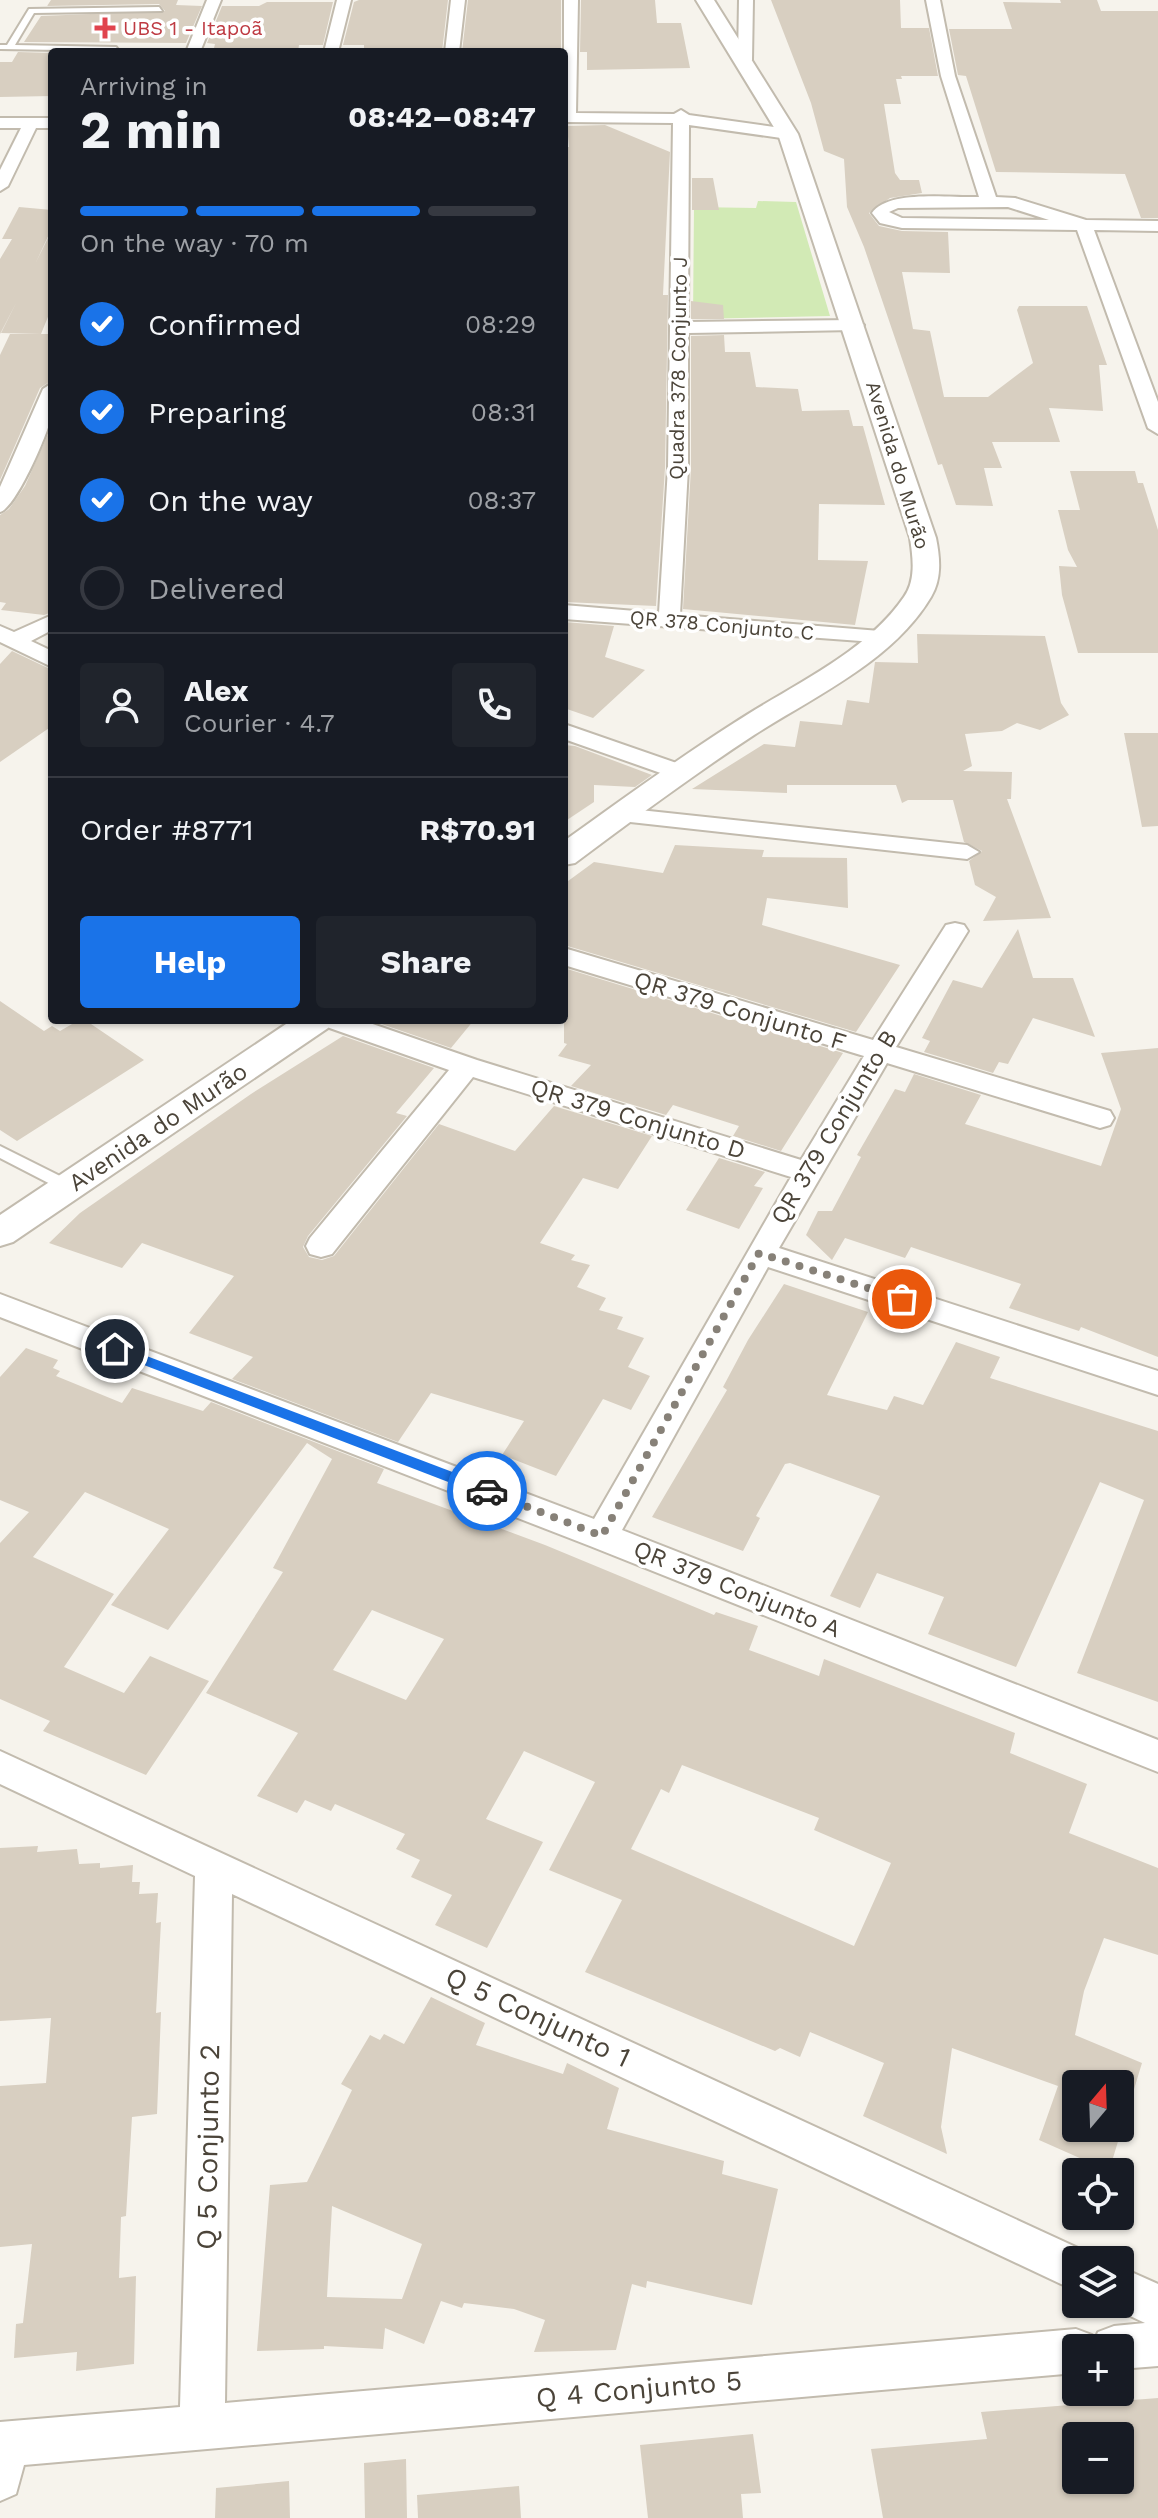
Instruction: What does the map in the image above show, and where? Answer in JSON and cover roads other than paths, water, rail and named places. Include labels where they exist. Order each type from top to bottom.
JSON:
[{"type":"street","points":[[195,48],[214,0]]},
{"type":"street","points":[[332,48],[344,0]]},
{"type":"street","points":[[452,48],[458,0]]},
{"type":"street","points":[[568,70],[571,0]]},
{"type":"street","name":"Avenida do Murão","points":[[568,853],[680,772],[880,638],[917,598],[927,559],[855,325],[788,134],[745,60],[705,0]]},
{"type":"street","points":[[745,60],[746,0]]},
{"type":"street","points":[[933,0],[948,76],[989,202]]},
{"type":"street","points":[[568,117],[681,117],[773,111]]},
{"type":"street","points":[[681,117],[788,134]]},
{"type":"street","name":"Quadra 378 Conjunto J","points":[[669,621],[678,468],[681,117]]},
{"type":"street","points":[[0,123],[48,123]]},
{"type":"street","points":[[0,186],[31,123]]},
{"type":"street","points":[[1084,225],[1009,202],[897,203],[884,207],[880,213],[886,219],[902,223],[1158,226]]},
{"type":"street","points":[[1084,225],[1158,428]]},
{"type":"street","points":[[679,328],[855,325]]},
{"type":"street","points":[[0,506],[27,454],[48,399]]},
{"type":"street","name":"QR 378 Conjunto C","points":[[568,612],[880,638]]},
{"type":"street","points":[[6,637],[48,623]]},
{"type":"street","points":[[6,637],[48,658]]},
{"type":"street","points":[[568,732],[680,772]]},
{"type":"street","points":[[621,815],[967,852]]},
{"type":"street","name":"QR 379 Conjunto B","points":[[602,1536],[759,1253],[877,1053],[955,931]]},
{"type":"street","name":"QR 379 Conjunto F","points":[[568,957],[1100,1118]]},
{"type":"street","name":"Avenida do Murão","points":[[0,1233],[310,1024]]},
{"type":"street","name":"QR 379 Conjunto D","points":[[346,1024],[467,1066],[808,1172]]},
{"type":"street","points":[[321,1246],[467,1066]]},
{"type":"street","points":[[759,1253],[1158,1383]]},
{"type":"street","name":"QR 379 Conjunto A","points":[[0,1305],[602,1536],[1158,1756]]},
{"type":"street","name":"Q 5 Conjunto 1","points":[[0,1767],[1062,2262]]},
{"type":"street","name":"Q 5 Conjunto 2","points":[[202,2427],[214,1866]]},
{"type":"street","points":[[1134,2296],[1158,2307]]},
{"type":"street","points":[[1134,2346],[1158,2344]]},
{"type":"street","name":"Q 4 Conjunto 5","points":[[1,2456],[202,2427],[1062,2352]]},
{"type":"lane","points":[[10,47],[32,11],[159,9]]},
{"type":"lane","points":[[0,47],[63,48]]},
{"type":"lane","points":[[0,1151],[69,1187]]},
{"type":"place","name":"UBS 1 - Itapoã","points":[[105,28]]}]
